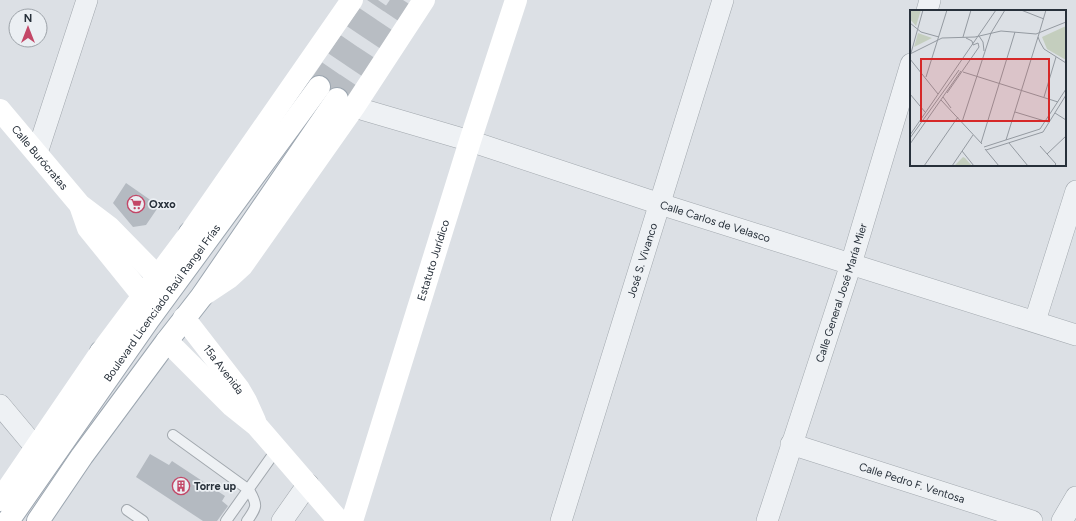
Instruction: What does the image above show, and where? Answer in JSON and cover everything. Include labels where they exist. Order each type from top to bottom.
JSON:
[{"type":"street","points":[[37,153],[87,0]]},
{"type":"street","points":[[0,500],[101,352],[143,296],[166,282],[190,233],[352,0]]},
{"type":"street","points":[[38,521],[82,456],[184,318],[424,0]]},
{"type":"street","name":"Estatuto Jurídico","points":[[352,521],[470,141],[516,0]]},
{"type":"street","name":"José S. Vivanco","points":[[561,521],[723,0]]},
{"type":"street","points":[[927,10],[930,0]]},
{"type":"street","name":"Calle General José María Mier","points":[[767,521],[851,264],[910,67]]},
{"type":"street","name":"Boulevard Licenciado Raúl Rangel Frías","points":[[8,521],[149,318],[166,282],[318,87]]},
{"type":"street","name":"Calle Carlos de Velasco","points":[[346,103],[470,141],[660,204],[1076,335]]},
{"type":"street","name":"Calle Burócratas","points":[[0,110],[80,206],[109,227],[166,282]]},
{"type":"street","points":[[1035,322],[1076,191]]},
{"type":"street","name":"Calle Burócratas","points":[[80,206],[88,228],[143,296]]},
{"type":"street","points":[[101,352],[149,318]]},
{"type":"street","name":"15a Avenida","points":[[184,318],[239,389],[257,426]]},
{"type":"street","name":"15a Avenida","points":[[167,341],[232,406],[257,426],[339,521]]},
{"type":"street","points":[[0,405],[36,448]]},
{"type":"street","name":"Calle Pedro F. Ventosa","points":[[791,444],[1032,521]]},
{"type":"street","points":[[282,521],[308,484]]},
{"type":"street","points":[[1062,521],[1076,498]]},
{"type":"lane","points":[[174,435],[249,490],[255,500],[255,510],[247,521]]},
{"type":"lane","points":[[226,521],[277,449]]},
{"type":"lane","points":[[127,510],[143,521]]},
{"type":"building","name":"Oxxo","points":[[126,183],[159,206],[146,225],[133,227],[113,203]]},
{"type":"building","name":"Torre up","points":[[150,454],[169,465],[172,461],[225,496],[222,501],[228,506],[217,521],[203,521],[136,477]]},
{"type":"tunnel","points":[[319,87],[378,0]]},
{"type":"tunnel","points":[[337,99],[403,0]]},
{"type":"place","name":"Oxxo","points":[[136,204]]},
{"type":"place","name":"Torre up","points":[[181,486]]}]
